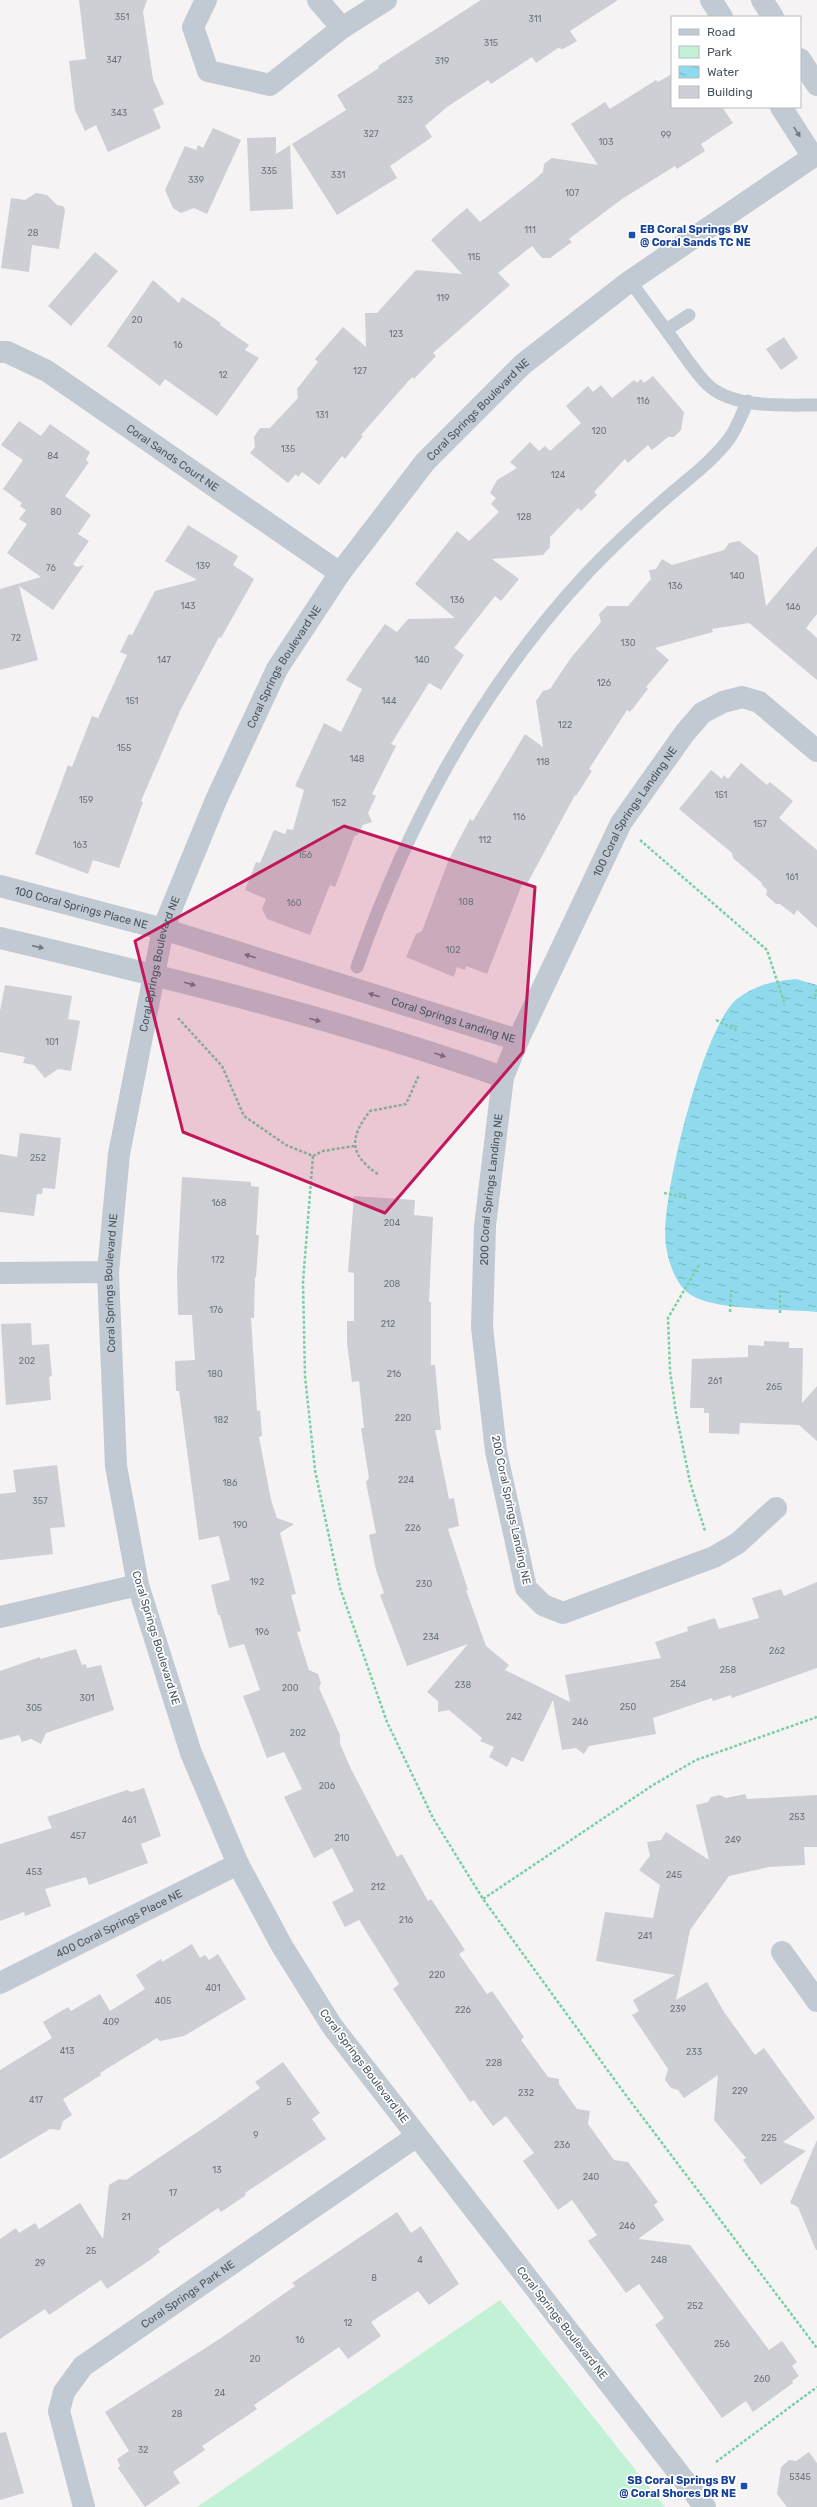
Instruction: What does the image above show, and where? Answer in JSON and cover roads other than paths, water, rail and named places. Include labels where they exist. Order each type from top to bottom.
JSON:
[{"type":"street","points":[[206,0],[193,27],[208,71],[270,85],[342,28],[386,0]]},
{"type":"street","points":[[318,0],[342,28]]},
{"type":"street","points":[[711,0],[721,16]]},
{"type":"street","points":[[762,0],[772,16]]},
{"type":"street","points":[[801,61],[817,85]]},
{"type":"street","points":[[781,108],[815,155]]},
{"type":"street","name":"Coral Springs Boulevard NE","points":[[705,2507],[332,2026],[282,1946],[238,1864],[191,1753],[138,1585],[116,1466],[108,1272],[119,1154],[163,929],[216,800],[277,669],[340,573],[425,462],[517,369],[630,281],[815,155]]},
{"type":"street","name":"Coral Sands Court NE","points":[[0,352],[7,352],[47,371],[340,573]]},
{"type":"street","name":"100 Coral Springs Landing NE","points":[[518,1040],[621,823],[684,734],[702,713],[723,702],[742,697],[759,702],[817,751]]},
{"type":"street","name":"100 Coral Springs Place NE","points":[[0,886],[163,929]]},
{"type":"street","name":"Coral Springs Landing NE","points":[[163,929],[518,1040],[503,1078]]},
{"type":"street","points":[[0,938],[153,974],[429,1052],[503,1078]]},
{"type":"street","name":"200 Coral Springs Landing NE","points":[[503,1078],[485,1226],[482,1327],[496,1451],[526,1588],[543,1605],[563,1613],[714,1557],[738,1543],[776,1508]]},
{"type":"street","points":[[0,1273],[108,1272]]},
{"type":"street","points":[[0,1617],[138,1585]]},
{"type":"street","name":"400 Coral Springs Place NE","points":[[0,1983],[238,1864]]},
{"type":"street","points":[[782,1952],[817,2001]]},
{"type":"street","name":"Coral Springs Park NE","points":[[84,2507],[59,2411],[64,2392],[83,2366],[417,2136]]},
{"type":"lane","points":[[630,281],[708,385],[733,399],[765,405],[817,405]]},
{"type":"lane","points":[[666,330],[689,315]]},
{"type":"lane","points":[[357,967],[378,908],[414,828],[445,767],[505,676],[544,624],[588,572],[631,529],[694,473],[729,438],[748,401]]},
{"type":"water","points":[[796,979],[817,985],[817,1312],[749,1308],[713,1303],[698,1298],[683,1288],[673,1271],[668,1258],[666,1246],[666,1224],[669,1193],[686,1116],[711,1043],[724,1016],[737,999],[751,990],[765,984]]},
{"type":"place","name":"EB Coral Springs BV @ Coral Sands TC NE","points":[[632,235]]},
{"type":"place","name":"SB Coral Springs BV @ Coral Shores DR NE","points":[[744,2486]]}]
